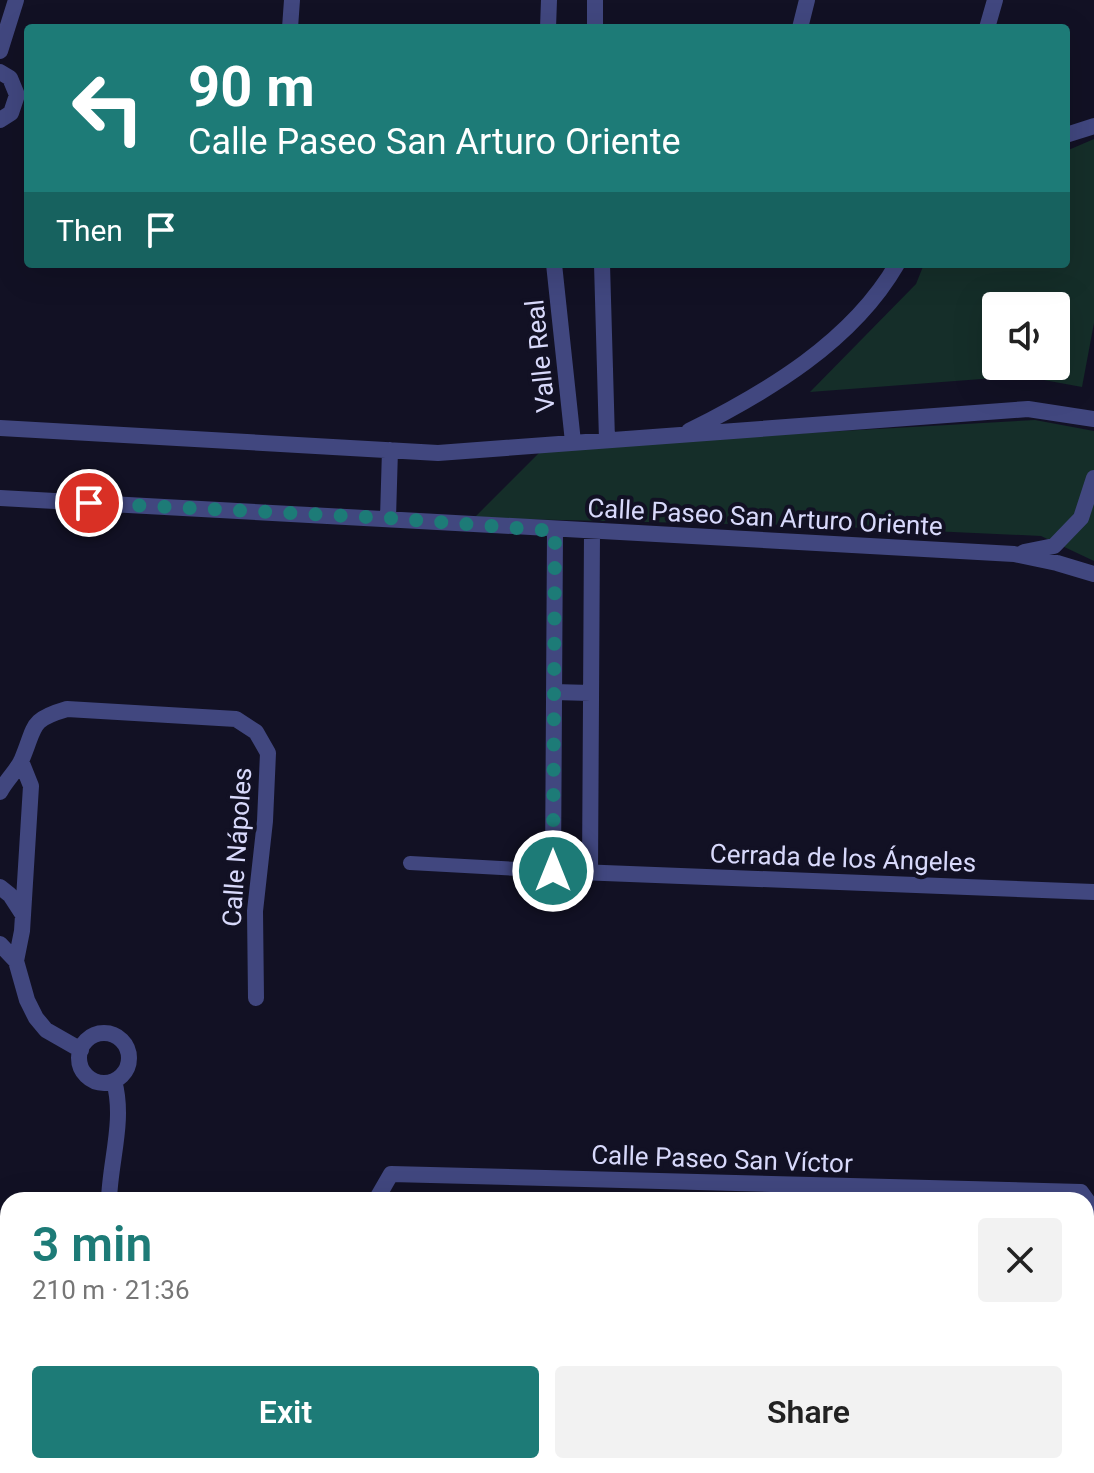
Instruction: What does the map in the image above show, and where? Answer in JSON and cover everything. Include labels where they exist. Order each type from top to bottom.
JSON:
[{"type":"street","points":[[0,51],[16,0]]},
{"type":"street","points":[[290,24],[292,0]]},
{"type":"street","points":[[548,24],[549,0]]},
{"type":"street","points":[[595,0],[595,24]]},
{"type":"street","points":[[801,24],[807,0]]},
{"type":"street","points":[[988,24],[995,0]]},
{"type":"street","points":[[0,72],[10,78],[17,95],[11,113],[0,120]]},
{"type":"street","points":[[1070,134],[1094,126]]},
{"type":"street","name":"Valle Real","points":[[554,268],[573,442]]},
{"type":"street","points":[[602,268],[607,440]]},
{"type":"street","points":[[682,435],[737,407],[803,362],[852,323],[895,268]]},
{"type":"street","points":[[0,428],[438,453],[1028,409],[1094,419]]},
{"type":"street","points":[[388,518],[390,450]]},
{"type":"street","points":[[1014,554],[1054,546],[1081,518],[1094,478]]},
{"type":"street","name":"Calle Paseo San Arturo Oriente","points":[[0,498],[1014,554],[1094,574]]},
{"type":"street","points":[[553,871],[555,531]]},
{"type":"street","points":[[590,872],[592,532]]},
{"type":"street","points":[[554,692],[591,693]]},
{"type":"street","name":"Calle Nápoles","points":[[0,792],[21,761],[30,733],[45,715],[67,709],[236,719],[256,732],[268,753],[255,911],[256,998]]},
{"type":"street","points":[[21,761],[31,786],[23,915],[16,961],[27,1000],[36,1018],[46,1030],[81,1050]]},
{"type":"street","name":"Cerrada de los Ángeles","points":[[553,871],[1094,892]]},
{"type":"street","points":[[0,887],[10,895],[23,915]]},
{"type":"street","points":[[0,944],[16,961]]},
{"type":"street","points":[[103,1033],[121,1040],[127,1048],[128,1067],[123,1076],[114,1081],[105,1084],[87,1077],[81,1069],[81,1050],[94,1036],[103,1033]]},
{"type":"street","points":[[109,1192],[119,1110],[114,1081]]},
{"type":"street","name":"Calle Paseo San Víctor","points":[[381,1192],[391,1174],[1081,1192]]},
{"type":"lane","points":[[410,863],[553,871]]},
{"type":"green space","points":[[1094,139],[1094,323],[1082,387],[1044,380],[1070,380],[1070,292],[982,292],[982,379],[810,392],[916,284],[922,268],[1070,268],[1070,149]]},
{"type":"green space","points":[[1035,420],[1094,431],[1094,561],[1041,536],[822,526],[474,518],[544,448]]},
{"type":"route","points":[[89,503],[388,518],[555,531],[553,871]]}]
